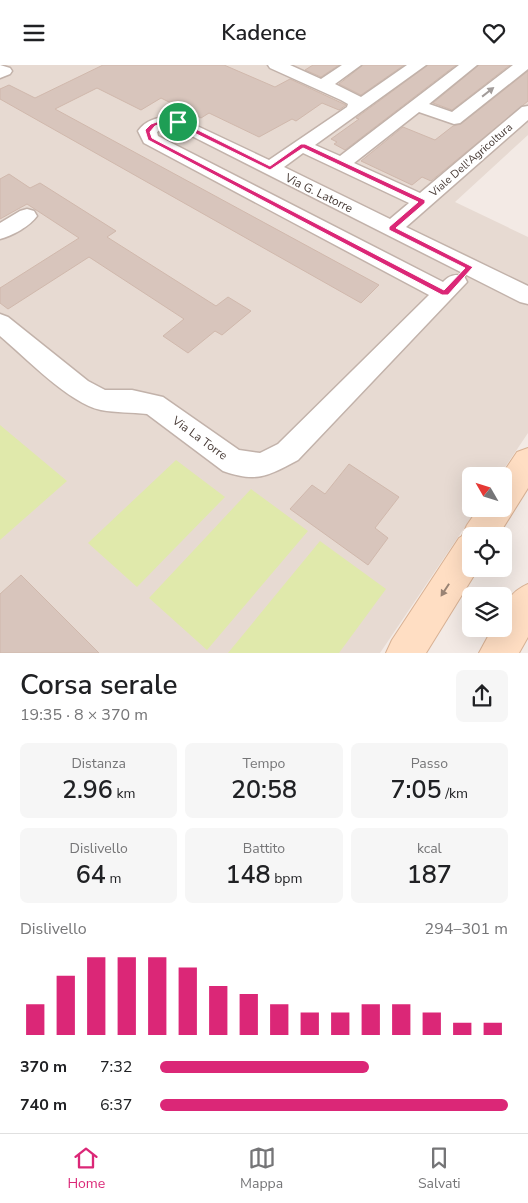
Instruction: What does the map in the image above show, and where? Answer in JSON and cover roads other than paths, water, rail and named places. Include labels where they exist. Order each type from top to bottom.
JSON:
[{"type":"street","points":[[276,65],[357,102],[354,110]]},
{"type":"street","points":[[321,86],[354,65]]},
{"type":"street","points":[[270,168],[418,65]]},
{"type":"street","points":[[341,164],[469,65]]},
{"type":"street","points":[[417,106],[454,119],[523,65]]},
{"type":"street","points":[[0,69],[4,71],[0,73]]},
{"type":"street","name":"Viale Dell'Agricoltura","points":[[392,229],[528,111]]},
{"type":"street","name":"Via G. Latorre","points":[[445,293],[150,139],[147,131],[153,125],[164,121],[178,122],[528,296]]},
{"type":"street","points":[[303,146],[423,202]]},
{"type":"street","points":[[0,232],[27,216]]},
{"type":"street","name":"Via La Torre","points":[[0,323],[79,388],[102,400],[132,401],[154,405],[233,461],[262,465],[288,452],[470,267]]},
{"type":"street","points":[[512,486],[528,461]]},
{"type":"street","points":[[405,653],[462,563]]},
{"type":"street","points":[[498,653],[528,602]]}]
